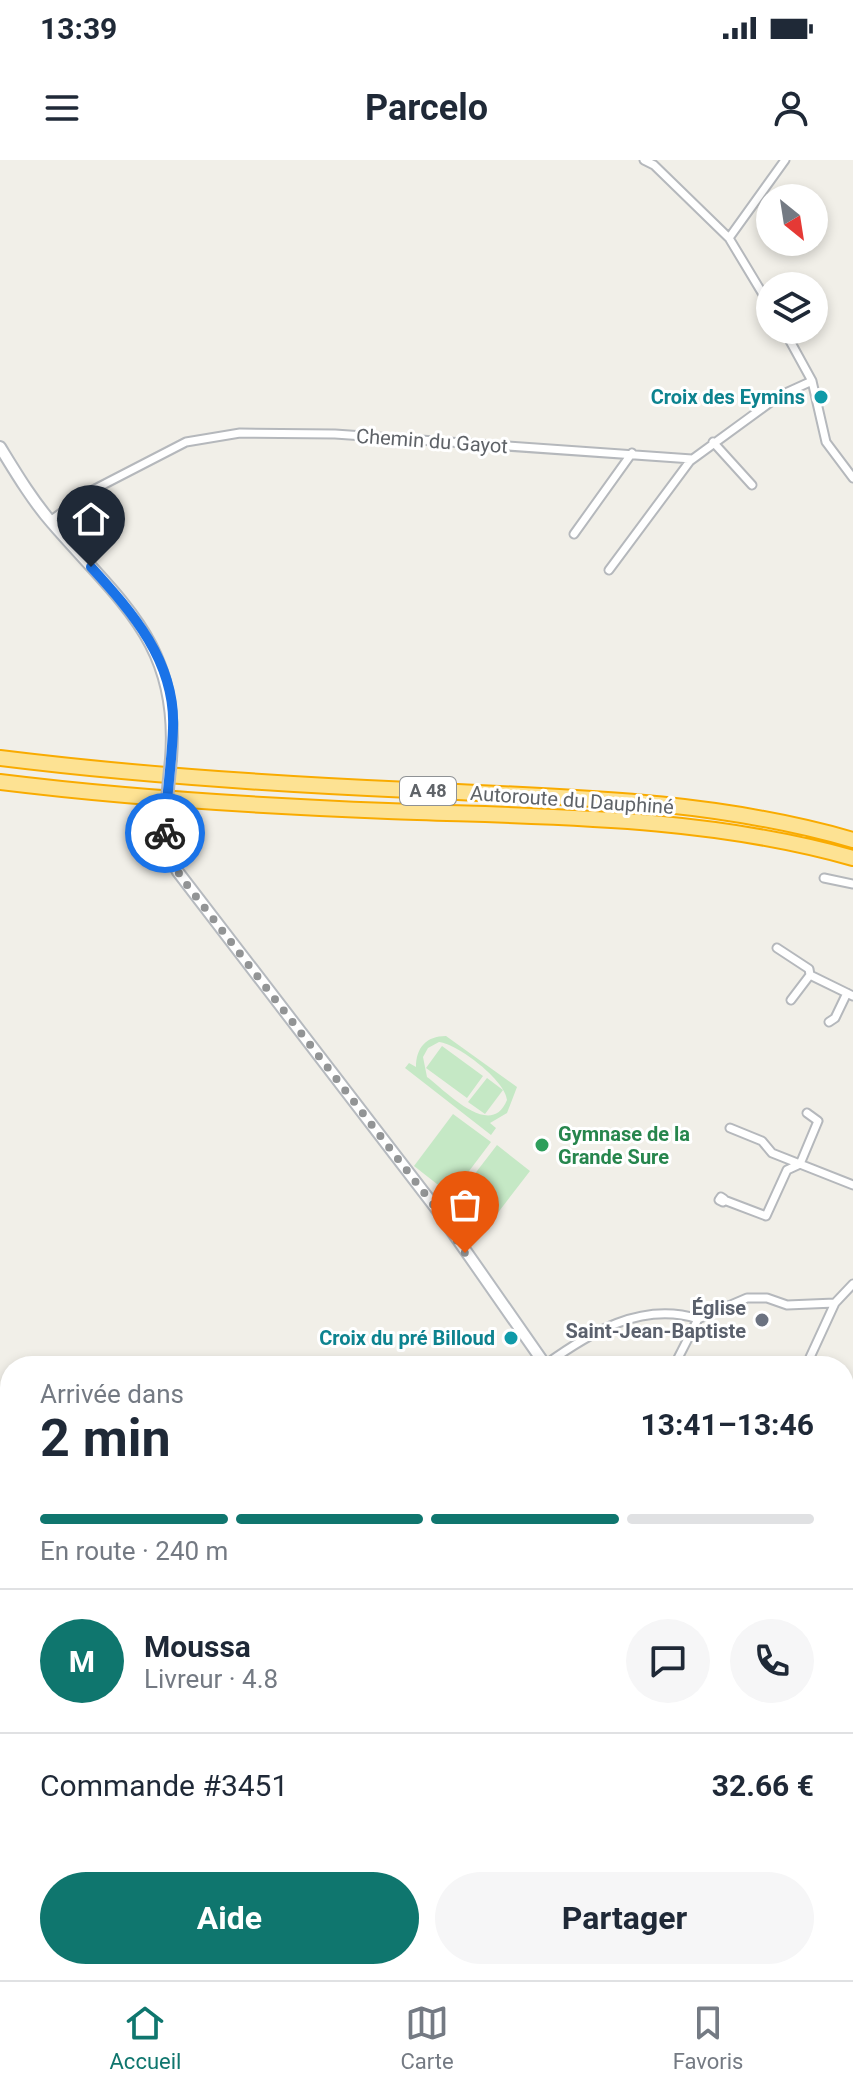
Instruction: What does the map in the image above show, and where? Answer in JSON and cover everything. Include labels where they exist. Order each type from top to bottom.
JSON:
[{"type":"highway","name":"Autoroute du Dauphiné","points":[[0,758],[206,779],[676,806],[758,818],[853,840]]},
{"type":"highway","name":"Autoroute du Dauphiné","points":[[0,782],[273,806],[670,824],[752,835],[853,858]]},
{"type":"street","points":[[644,160],[654,165],[729,238],[756,283]]},
{"type":"street","points":[[729,238],[785,160]]},
{"type":"street","points":[[792,344],[812,381],[826,442],[853,478]]},
{"type":"street","points":[[609,570],[692,459],[779,396],[812,381]]},
{"type":"street","name":"Chemin du Gayot","points":[[50,521],[93,490],[186,442],[240,433],[335,434],[692,459]]},
{"type":"street","points":[[713,442],[752,485]]},
{"type":"street","points":[[0,447],[50,521],[132,612],[151,645],[171,696],[171,759],[165,819],[167,851],[178,872],[435,1207],[539,1356]]},
{"type":"street","points":[[574,534],[632,453]]},
{"type":"street","points":[[824,878],[853,884]]},
{"type":"street","points":[[777,948],[809,969],[810,975],[791,1000]]},
{"type":"street","points":[[810,975],[850,994],[829,1022]]},
{"type":"street","points":[[724,1200],[766,1216],[787,1170],[800,1164],[818,1121],[807,1113]]},
{"type":"street","points":[[730,1128],[762,1141],[772,1153],[853,1185]]},
{"type":"street","points":[[811,1356],[835,1303],[853,1284]]},
{"type":"street","points":[[679,1356],[698,1319],[747,1298],[767,1298],[787,1305],[835,1303]]},
{"type":"street","points":[[558,1356],[599,1329],[614,1323],[675,1312],[698,1319]]},
{"type":"green space","points":[[446,1036],[517,1087],[507,1113],[490,1123],[496,1128],[491,1135],[405,1068],[409,1063],[416,1067],[420,1049],[428,1041]],"holes":[[[439,1042],[480,1065],[499,1083],[507,1100],[500,1111],[490,1115],[468,1109],[427,1077],[423,1057],[428,1048]]]},
{"type":"green space","points":[[442,1046],[483,1076],[467,1098],[426,1068]]},
{"type":"green space","points":[[487,1078],[503,1090],[485,1114],[468,1102]]},
{"type":"green space","points":[[453,1114],[491,1142],[451,1195],[414,1166]]},
{"type":"green space","points":[[497,1145],[530,1171],[490,1223],[457,1197]]},
{"type":"way so far","points":[[165,833],[167,851],[184,881],[435,1207],[465,1253]]},
{"type":"place","name":"Croix des Eymins","points":[[821,397]]},
{"type":"place","name":"Gymnase de la Grande Sure","points":[[542,1145]]},
{"type":"place","name":"Église Saint-Jean-Baptiste","points":[[762,1320]]},
{"type":"place","name":"Croix du pré Billoud","points":[[511,1338]]},
{"type":"route","points":[[91,567],[141,625],[167,681],[173,727],[165,833]]}]
